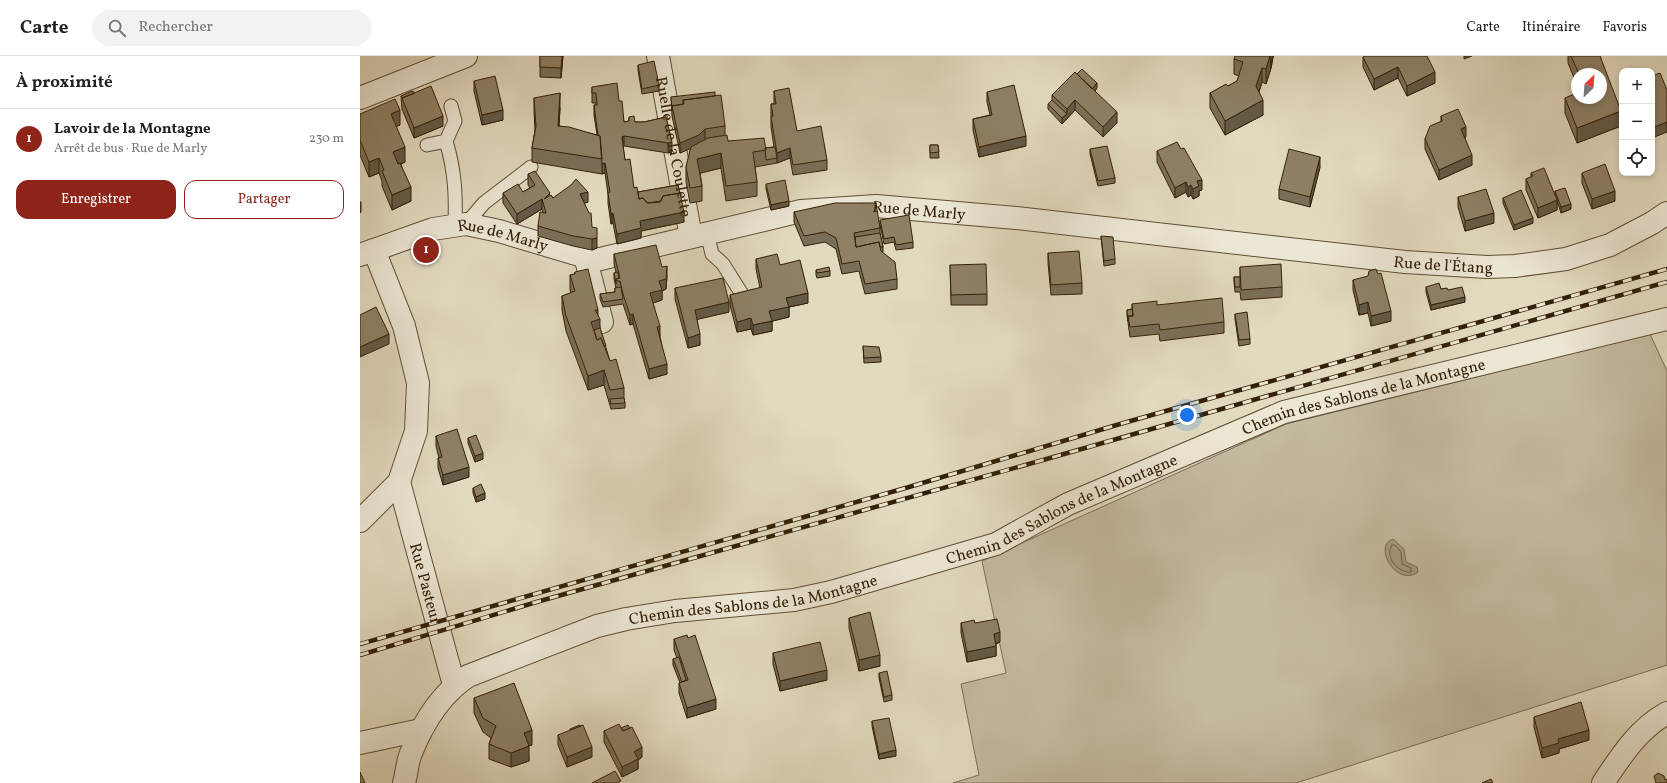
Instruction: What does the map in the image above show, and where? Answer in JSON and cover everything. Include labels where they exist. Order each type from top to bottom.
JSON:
[{"type":"street","points":[[360,98],[466,56]]},
{"type":"street","name":"Ruelle de la Coulette","points":[[658,56],[699,235]]},
{"type":"street","name":"Rue de Marly","points":[[367,252],[434,230],[461,225],[499,232],[596,260],[801,211],[876,206],[1016,218],[1209,241]]},
{"type":"street","name":"Rue de l'Étang","points":[[1209,241],[1406,262],[1487,267],[1515,266],[1566,259],[1610,245],[1652,223],[1667,213]]},
{"type":"street","points":[[360,521],[399,482],[416,431],[418,383],[404,326],[367,252]]},
{"type":"street","points":[[585,256],[602,322]]},
{"type":"street","name":"Chemin des Sablons de la Montagne","points":[[404,783],[410,754],[422,730],[441,700],[454,685],[468,676],[597,626],[626,618],[675,610],[794,600],[831,592],[996,544],[1068,504],[1284,412],[1667,319]]},
{"type":"street","name":"Rue Pasteur","points":[[399,482],[454,685]]},
{"type":"street","points":[[1603,783],[1635,738],[1659,717],[1667,713]]},
{"type":"street","points":[[360,742],[422,730]]},
{"type":"lane","points":[[451,106],[455,121],[446,141],[454,172],[461,225]]},
{"type":"lane","points":[[427,145],[446,141]]},
{"type":"lane","points":[[461,225],[484,204],[531,167]]},
{"type":"lane","points":[[699,235],[712,254],[723,264],[746,299]]},
{"type":"shaded area","points":[[1650,334],[1667,371],[1667,665],[1296,783],[953,783],[979,775],[961,684],[1006,673],[982,561],[1286,424]]},
{"type":"water","points":[[1393,539],[1404,549],[1406,562],[1417,567],[1418,572],[1410,575],[1402,575],[1390,564],[1386,557],[1385,549],[1387,543]]},
{"type":"building","points":[[540,56],[562,56],[561,68],[540,67]]},
{"type":"building","points":[[1235,56],[1270,56],[1266,69],[1262,68],[1256,86],[1263,100],[1225,121],[1210,93],[1226,84],[1228,86],[1237,81],[1243,62],[1234,59]]},
{"type":"building","points":[[1427,56],[1435,72],[1407,86],[1398,67],[1374,79],[1363,57]]},
{"type":"building","points":[[1571,56],[1600,56],[1605,68],[1576,68]]},
{"type":"building","points":[[654,61],[659,85],[642,89],[638,65]]},
{"type":"building","points":[[1082,69],[1097,83],[1092,89],[1077,74]]},
{"type":"building","points":[[1075,72],[1117,112],[1103,127],[1075,100],[1067,109],[1052,95]]},
{"type":"building","points":[[1660,73],[1667,90],[1667,122],[1655,127],[1655,104],[1655,75]]},
{"type":"building","points":[[1607,74],[1619,106],[1619,112],[1577,128],[1565,98],[1571,96],[1571,104],[1607,104]]},
{"type":"building","points":[[495,76],[503,110],[482,115],[474,81]]},
{"type":"building","points":[[617,83],[619,101],[622,101],[624,122],[629,121],[629,117],[634,116],[635,122],[644,122],[666,117],[672,142],[668,143],[624,136],[622,137],[625,160],[630,159],[634,188],[637,187],[639,199],[643,198],[648,203],[660,202],[663,196],[680,193],[684,212],[640,221],[641,228],[617,234],[613,213],[611,214],[608,193],[610,192],[605,163],[602,164],[600,136],[598,135],[594,105],[597,105],[596,93],[592,93],[592,87]]},
{"type":"building","points":[[1014,85],[1026,136],[979,147],[973,119],[992,115],[987,92]]},
{"type":"building","points":[[431,86],[443,116],[414,128],[402,98]]},
{"type":"building","points":[[789,88],[797,131],[821,126],[827,160],[793,165],[790,148],[777,153],[771,117],[773,116],[771,104],[776,104],[774,91]]},
{"type":"building","points":[[412,91],[415,93],[402,98],[401,96]]},
{"type":"building","points":[[715,92],[715,96],[683,100],[683,104],[672,106],[672,111],[671,97]]},
{"type":"building","points":[[560,93],[558,126],[569,127],[600,136],[602,159],[532,148],[536,126],[534,98]]},
{"type":"building","points":[[721,95],[725,126],[705,129],[699,135],[680,143],[672,106],[684,104],[683,100]]},
{"type":"building","points":[[395,99],[400,110],[391,114],[405,147],[393,152],[411,187],[392,195],[382,171],[384,170],[379,158],[369,162],[360,140],[360,114]]},
{"type":"building","points":[[1052,100],[1067,114],[1062,118],[1048,104]]},
{"type":"building","points":[[1458,109],[1466,127],[1461,129],[1472,155],[1439,170],[1425,139],[1430,126],[1442,121],[1441,116]]},
{"type":"building","points":[[727,135],[728,141],[764,138],[766,150],[753,152],[757,182],[726,186],[721,153],[697,159],[702,186],[690,188],[686,167],[691,147],[708,138]]},
{"type":"building","points":[[1177,142],[1181,149],[1184,148],[1202,180],[1197,181],[1199,186],[1193,189],[1191,185],[1188,187],[1186,182],[1175,188],[1157,151]]},
{"type":"building","points":[[930,145],[938,145],[939,152],[930,153]]},
{"type":"building","points":[[1107,146],[1115,178],[1098,181],[1090,149]]},
{"type":"building","points":[[775,147],[777,158],[766,160],[765,148]]},
{"type":"building","points":[[1289,149],[1320,157],[1310,197],[1279,189]]},
{"type":"building","points":[[1605,164],[1615,191],[1592,199],[1582,173]]},
{"type":"building","points":[[1544,168],[1557,200],[1538,208],[1526,179],[1533,176],[1531,173]]},
{"type":"building","points":[[535,171],[550,193],[544,199],[551,195],[553,198],[571,185],[576,179],[588,192],[580,194],[589,213],[591,213],[592,227],[597,228],[597,238],[592,239],[573,236],[538,226],[540,212],[546,213],[542,199],[517,214],[503,193],[518,184],[523,192],[535,185],[528,174]]},
{"type":"building","points":[[785,180],[789,201],[771,205],[766,184]]},
{"type":"building","points":[[678,185],[680,193],[663,196],[661,201],[647,203],[643,198],[639,199],[638,192]]},
{"type":"building","points":[[1565,188],[1571,204],[1561,207],[1555,191]]},
{"type":"building","points":[[1486,189],[1494,213],[1465,221],[1458,197]]},
{"type":"building","points":[[1521,190],[1533,218],[1514,225],[1503,198]]},
{"type":"building","points":[[835,203],[876,203],[880,228],[854,233],[856,247],[879,242],[881,251],[895,262],[897,279],[865,284],[859,261],[842,264],[836,238],[825,232],[804,236],[794,212]]},
{"type":"building","points":[[909,215],[913,242],[896,245],[894,237],[884,239],[880,220]]},
{"type":"building","points":[[880,233],[883,247],[880,247],[879,242],[856,247],[855,237]]},
{"type":"building","points":[[1101,236],[1113,237],[1115,259],[1104,261]]},
{"type":"building","points":[[656,245],[662,267],[667,266],[666,279],[659,281],[662,290],[650,293],[660,326],[657,327],[667,364],[649,369],[633,314],[630,315],[620,281],[617,281],[616,279],[620,278],[614,254]]},
{"type":"building","points":[[1079,251],[1082,283],[1051,285],[1048,253]]},
{"type":"building","points":[[777,254],[780,265],[800,260],[808,293],[786,298],[789,307],[769,311],[772,321],[753,325],[751,318],[737,322],[730,295],[762,287],[756,259]]},
{"type":"building","points":[[986,264],[987,294],[951,295],[950,265]]},
{"type":"building","points":[[1281,264],[1282,287],[1241,290],[1240,267]]},
{"type":"building","points":[[829,267],[830,271],[817,273],[816,270]]},
{"type":"building","points":[[588,269],[598,310],[595,310],[600,319],[591,322],[597,340],[601,338],[610,361],[616,359],[624,388],[610,390],[604,370],[588,376],[566,316],[562,296],[575,291],[570,275],[575,274],[575,272]]},
{"type":"building","points":[[1376,269],[1378,274],[1381,273],[1391,311],[1371,316],[1368,302],[1359,305],[1353,280],[1368,276],[1369,271]]},
{"type":"building","points":[[618,272],[619,278],[616,279],[616,284],[614,273]]},
{"type":"building","points":[[1234,277],[1240,277],[1240,287],[1235,287]]},
{"type":"building","points":[[723,278],[729,302],[695,310],[700,334],[688,338],[675,288]]},
{"type":"building","points":[[1439,283],[1441,289],[1447,288],[1448,290],[1462,287],[1465,297],[1431,305],[1426,287]]},
{"type":"building","points":[[621,287],[623,299],[603,302],[600,294],[615,292],[615,288]]},
{"type":"building","points":[[1222,298],[1224,322],[1160,330],[1159,324],[1130,327],[1128,316],[1133,316],[1132,304],[1157,301],[1157,305]]},
{"type":"building","points":[[376,307],[389,334],[360,347],[360,315]]},
{"type":"building","points":[[1132,309],[1133,316],[1128,316],[1128,321],[1127,310]]},
{"type":"building","points":[[1247,312],[1250,339],[1239,340],[1235,314]]},
{"type":"building","points":[[600,328],[606,346],[604,346],[601,338],[597,340],[594,330]]},
{"type":"building","points":[[863,346],[879,347],[881,357],[864,358]]},
{"type":"building","points":[[624,398],[625,403],[611,404],[610,399]]},
{"type":"building","points":[[457,429],[469,467],[443,475],[438,458],[442,457],[436,436]]},
{"type":"building","points":[[476,435],[483,453],[475,456],[468,438]]},
{"type":"building","points":[[481,484],[485,493],[476,497],[473,488]]},
{"type":"building","points":[[870,612],[880,655],[859,660],[849,618]]},
{"type":"building","points":[[997,619],[1000,632],[994,634],[996,646],[967,652],[961,623],[974,620],[975,623]]},
{"type":"building","points":[[687,635],[688,638],[695,635],[716,699],[687,708],[679,683],[688,680],[674,639]]},
{"type":"building","points":[[820,642],[827,670],[780,681],[773,653]]},
{"type":"building","points":[[679,657],[686,680],[682,682],[673,659]]},
{"type":"building","points":[[887,671],[892,695],[884,697],[879,673]]},
{"type":"building","points":[[514,683],[532,730],[524,733],[529,746],[511,753],[489,744],[496,726],[483,718],[474,698]]},
{"type":"building","points":[[1581,702],[1589,730],[1558,739],[1559,743],[1542,748],[1534,717]]},
{"type":"building","points":[[889,718],[896,750],[879,754],[872,721]]},
{"type":"building","points":[[619,724],[623,731],[632,727],[642,747],[634,752],[638,759],[622,767],[604,731]]},
{"type":"building","points":[[580,725],[581,726],[570,730],[570,729]]},
{"type":"building","points":[[583,725],[592,747],[567,757],[558,735]]},
{"type":"building","points":[[628,725],[630,728],[623,731],[621,728]]},
{"type":"building","points":[[615,771],[621,781],[617,783],[592,783]]},
{"type":"building","points":[[360,772],[365,783],[360,783]]},
{"type":"building","points":[[1658,773],[1664,776],[1665,780],[1667,779],[1667,783],[1656,783],[1654,776]]},
{"type":"building","points":[[1491,779],[1493,783],[1482,783]]},
{"type":"railway","points":[[360,644],[909,487],[1120,424],[1667,269]]},
{"type":"railway","points":[[360,655],[540,601],[1043,460],[1667,282]]},
{"type":"place","name":"Lavoir de la Montagne","points":[[426,250]]}]
